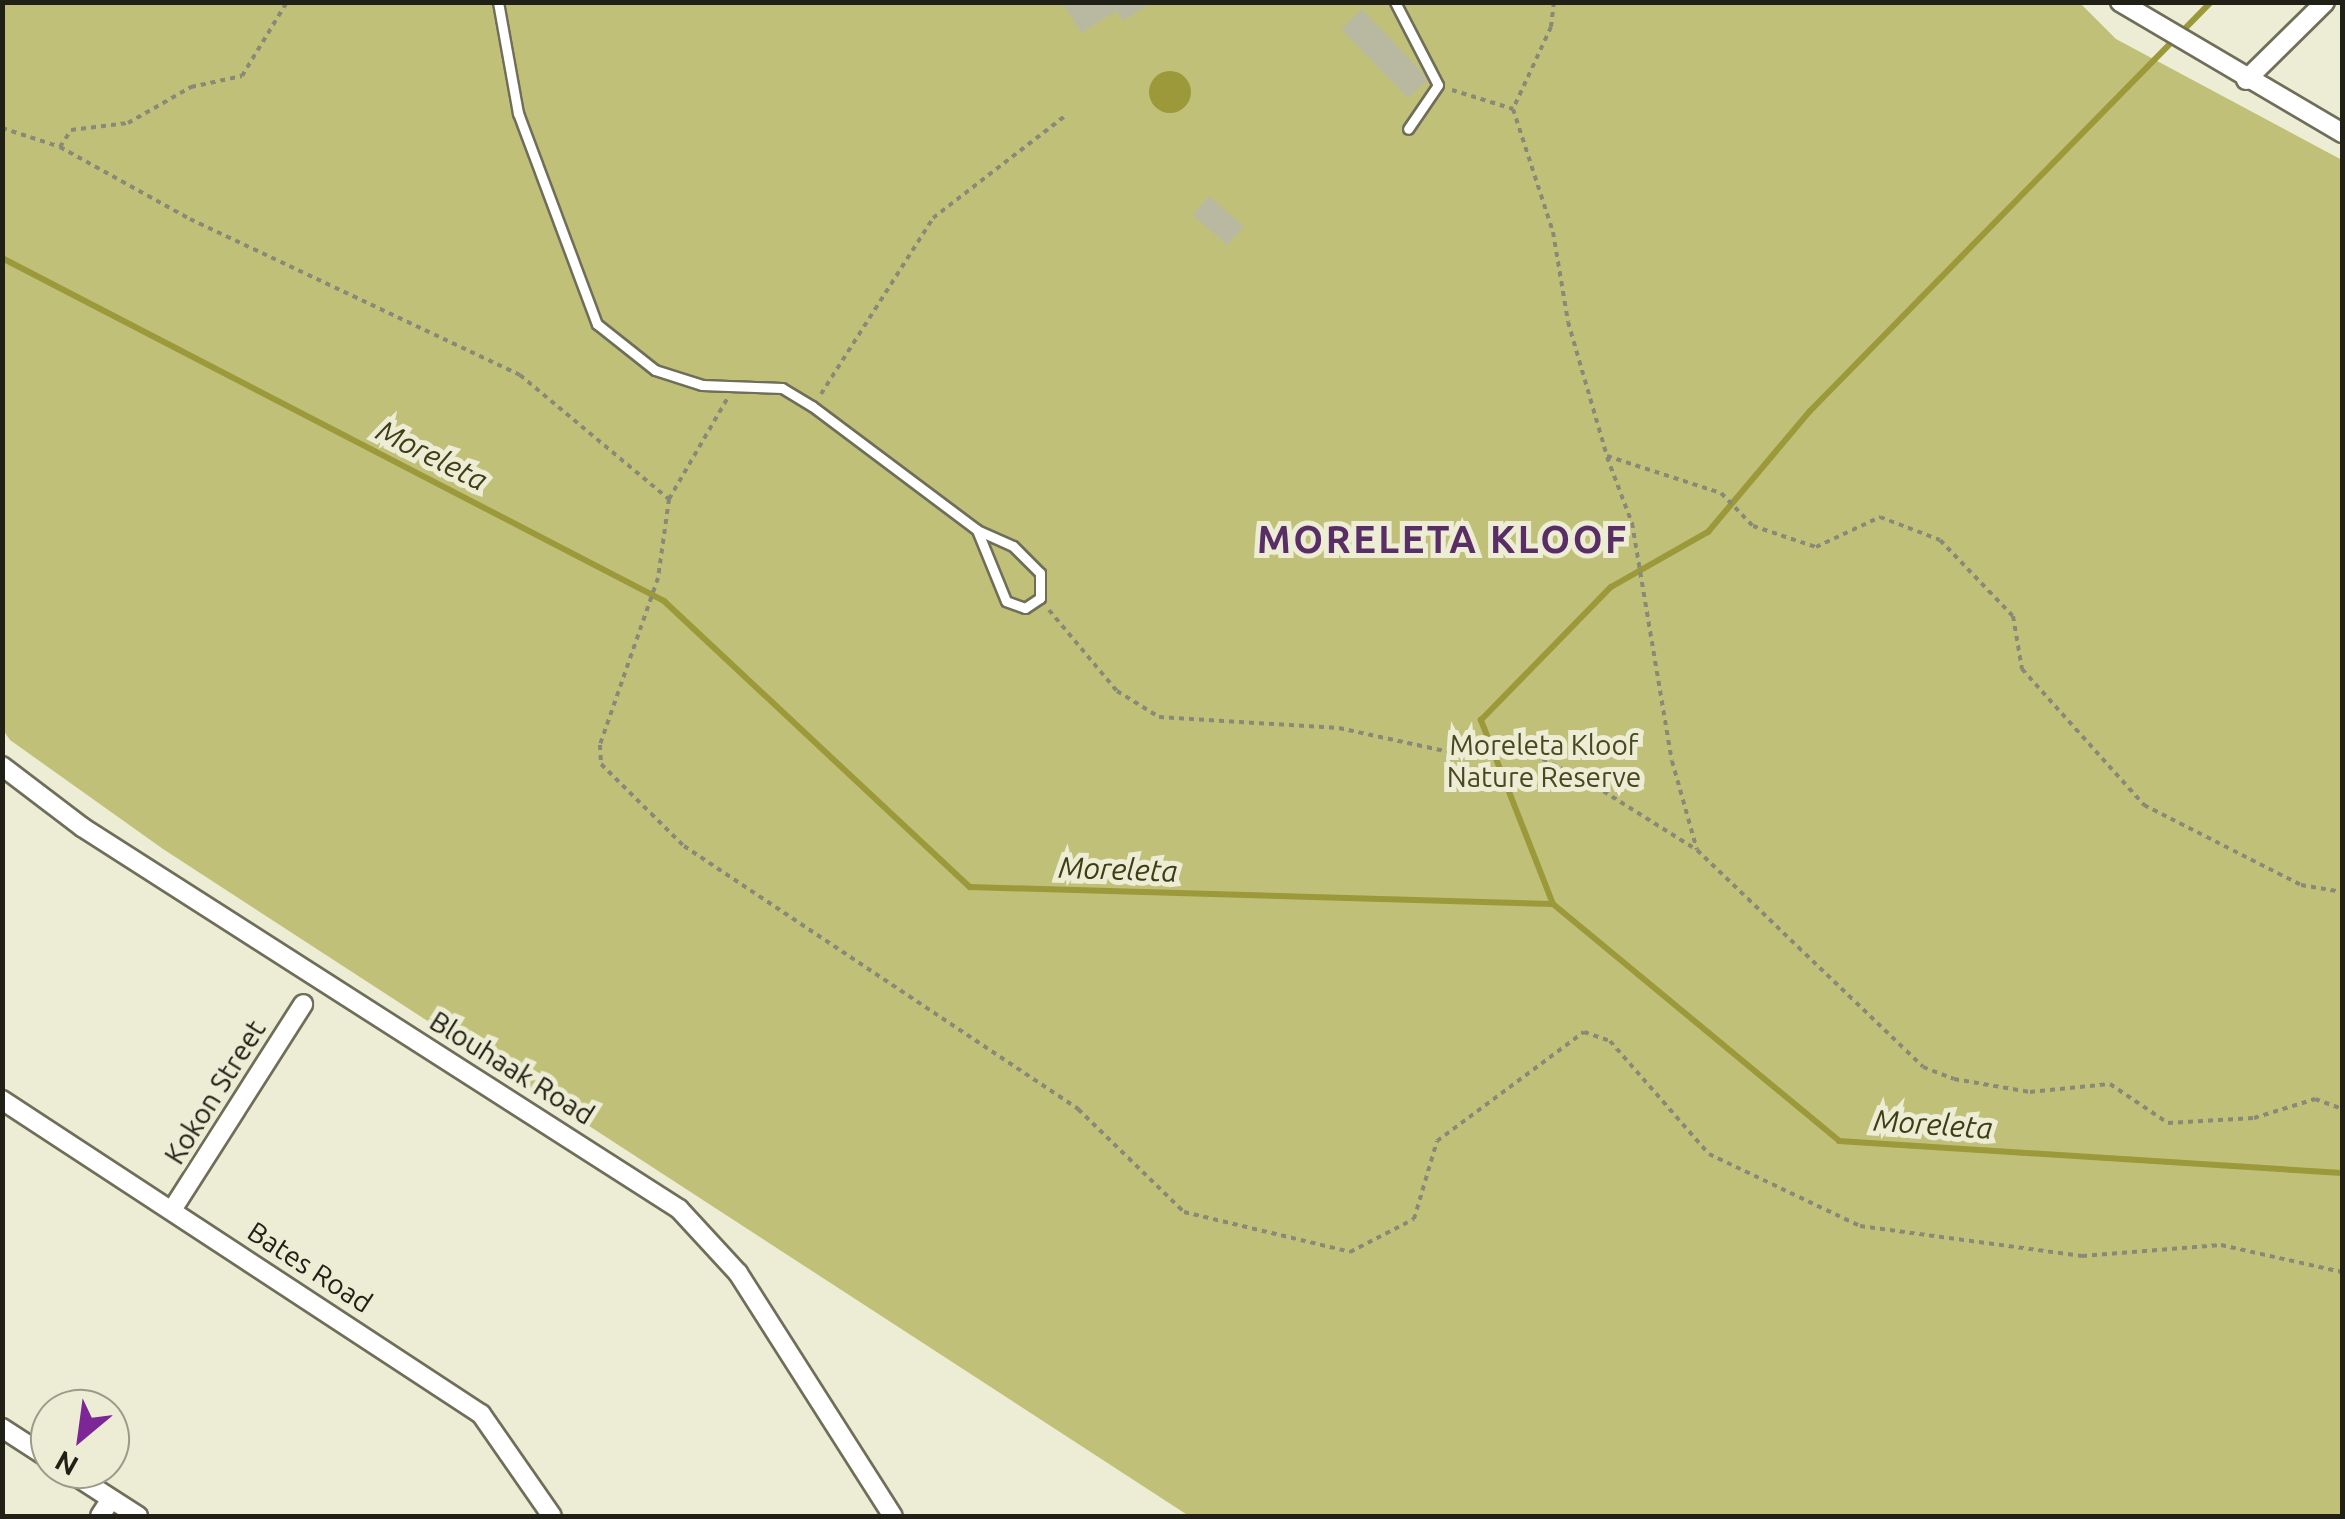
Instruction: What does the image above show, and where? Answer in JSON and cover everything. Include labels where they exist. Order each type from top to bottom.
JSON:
[{"type":"street","points":[[2120,2],[2246,80],[2342,133]]},
{"type":"street","points":[[2246,80],[2325,2]]},
{"type":"street","name":"Blouhaak Road","points":[[2,766],[82,827],[680,1209],[738,1273],[894,1516]]},
{"type":"street","name":"Kokon Street","points":[[172,1210],[304,1004]]},
{"type":"street","name":"Bates Road","points":[[2,1100],[481,1414],[552,1516]]},
{"type":"street","points":[[2,1428],[30,1446]]},
{"type":"street","points":[[96,1489],[138,1516]]},
{"type":"street","points":[[100,1516],[111,1499]]},
{"type":"lane","points":[[498,2],[518,114],[597,324],[656,370],[735,386],[782,388],[812,406],[977,530],[1013,546],[1040,573],[1040,598],[1024,608],[1006,601],[977,530]]},
{"type":"lane","points":[[1395,2],[1438,85],[1408,129]]},
{"type":"path","points":[[60,146],[72,130],[128,124],[191,86],[242,76],[287,2]]},
{"type":"path","points":[[1554,2],[1551,27],[1512,109],[1554,232],[1568,322],[1607,456],[1632,523],[1672,761],[1697,850]]},
{"type":"path","points":[[1438,85],[1512,109]]},
{"type":"path","points":[[812,406],[933,218],[1065,116]]},
{"type":"path","points":[[2,128],[60,146],[190,218],[520,375],[670,498]]},
{"type":"path","points":[[735,386],[670,498],[658,578],[600,745],[601,764],[684,846],[1078,1109],[1184,1212],[1350,1252],[1414,1219],[1437,1141],[1584,1032],[1610,1041],[1710,1154],[1860,1226],[2082,1256],[2220,1245],[2342,1272]]},
{"type":"path","points":[[1607,456],[1721,492],[1754,526],[1816,547],[1880,517],[1940,540],[2013,616],[2022,669],[2144,805],[2301,885],[2342,892]]},
{"type":"path","points":[[1040,598],[1118,691],[1159,717],[1339,728],[1448,752],[1516,746],[1697,850],[1923,1067],[2030,1092],[2110,1084],[2168,1122],[2254,1118],[2315,1100],[2342,1109]]},
{"type":"green space","name":"Moreleta Kloof Nature Reserve","points":[[3,3],[2080,3],[2116,39],[2342,160],[2342,1516],[1189,1516],[163,849],[10,740],[3,730]]},
{"type":"shaded area","points":[[1170,71],[1185,77],[1191,92],[1185,107],[1170,113],[1155,107],[1149,92],[1155,77]]},
{"type":"building","points":[[1062,2],[1153,2],[1123,21],[1116,11],[1081,33]]},
{"type":"building","points":[[1362,9],[1427,81],[1408,98],[1341,29]]},
{"type":"building","points":[[1209,196],[1244,226],[1227,245],[1193,215]]},
{"type":"waterway","points":[[1553,904],[1481,720],[1611,587],[1708,532],[1810,411],[2211,2]]},
{"type":"waterway","name":"Moreleta","points":[[2,258],[664,601],[970,887],[1553,904],[1839,1141],[2342,1173]]},
{"type":"district","name":"MORELETA KLOOF","points":[[1443,540]]}]
